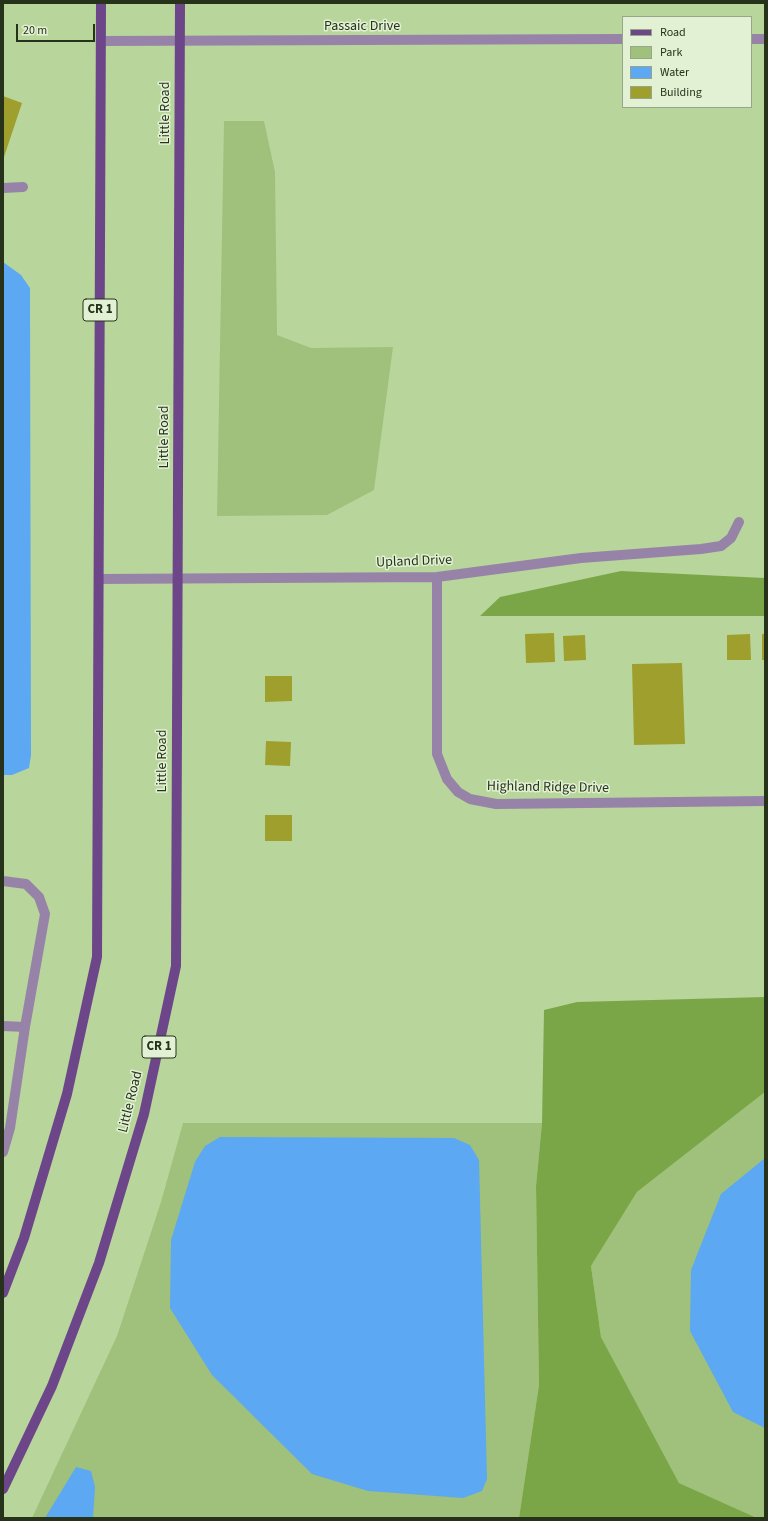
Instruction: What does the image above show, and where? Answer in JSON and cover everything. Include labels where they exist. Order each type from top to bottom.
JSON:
[{"type":"main road","name":"CR 1","points":[[3,1293],[24,1238],[67,1094],[97,958],[101,3]]},
{"type":"main road","name":"Little Road","points":[[3,1489],[52,1386],[99,1263],[144,1114],[176,966],[180,3]]},
{"type":"street","name":"Passaic Drive","points":[[101,41],[180,42],[622,39]]},
{"type":"street","points":[[752,39],[765,39]]},
{"type":"street","points":[[3,188],[23,187]]},
{"type":"street","name":"Upland Drive","points":[[99,579],[437,577],[581,558],[701,549],[721,546],[731,538],[739,522]]},
{"type":"street","name":"Highland Ridge Drive","points":[[437,577],[437,754],[447,779],[458,792],[470,799],[496,804],[765,802]]},
{"type":"street","points":[[3,881],[26,884],[39,897],[45,914],[25,1027],[10,1128],[3,1152]]},
{"type":"street","points":[[3,1026],[25,1027]]},
{"type":"green space","points":[[224,121],[264,121],[275,172],[277,335],[311,348],[393,347],[374,490],[327,515],[217,516]]},
{"type":"green space","points":[[621,571],[765,578],[765,616],[480,616],[500,597]]},
{"type":"green space","points":[[765,997],[765,1092],[637,1192],[591,1266],[601,1337],[679,1483],[757,1518],[519,1518],[539,1385],[536,1186],[542,1123],[544,1010],[577,1002]]},
{"type":"green space","points":[[765,1092],[765,1518],[757,1518],[679,1483],[601,1337],[591,1266],[637,1192]]},
{"type":"green space","points":[[183,1123],[542,1123],[536,1186],[539,1385],[519,1518],[32,1518],[117,1336],[161,1202]]},
{"type":"water","points":[[3,262],[21,275],[30,288],[31,755],[29,768],[12,775],[3,775]]},
{"type":"water","points":[[220,1137],[454,1138],[470,1145],[479,1160],[487,1479],[482,1491],[463,1498],[368,1491],[312,1474],[212,1375],[170,1308],[171,1240],[195,1162],[205,1146]]},
{"type":"water","points":[[765,1158],[765,1428],[733,1412],[690,1331],[691,1270],[721,1194]]},
{"type":"water","points":[[76,1467],[91,1471],[95,1487],[93,1518],[45,1518]]},
{"type":"building","points":[[3,96],[22,103],[3,160]]},
{"type":"building","points":[[554,633],[555,662],[526,663],[525,634]]},
{"type":"building","points":[[750,634],[751,660],[727,660],[727,635]]},
{"type":"building","points":[[762,634],[765,634],[765,660],[762,660]]},
{"type":"building","points":[[585,635],[586,660],[564,661],[563,636]]},
{"type":"building","points":[[682,663],[685,744],[634,745],[632,664]]},
{"type":"building","points":[[265,676],[292,676],[292,701],[265,702]]},
{"type":"building","points":[[266,741],[291,742],[290,766],[265,765]]},
{"type":"building","points":[[265,815],[292,815],[292,841],[265,841]]}]
